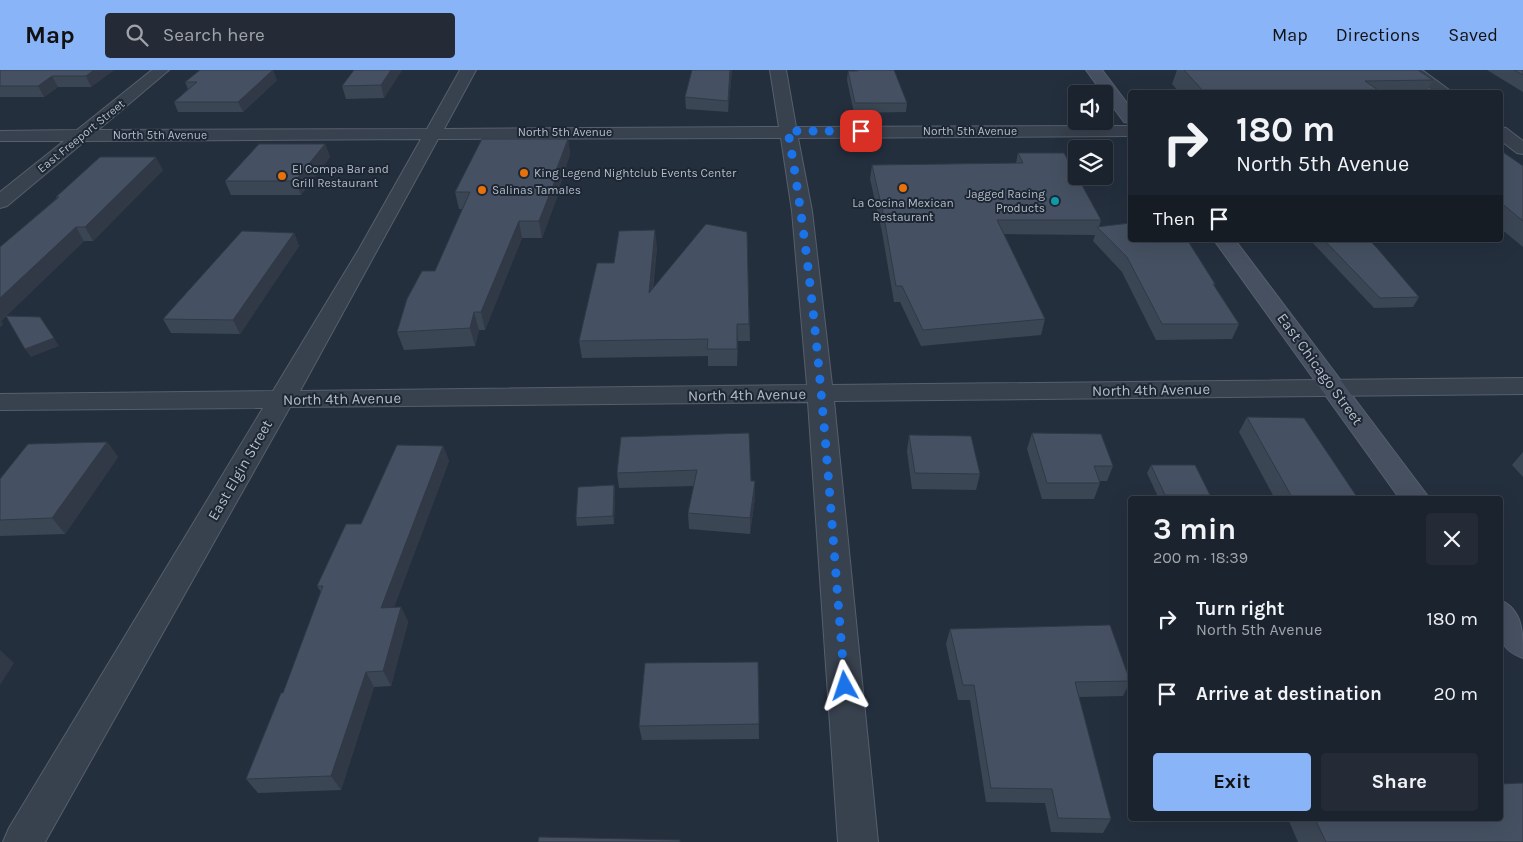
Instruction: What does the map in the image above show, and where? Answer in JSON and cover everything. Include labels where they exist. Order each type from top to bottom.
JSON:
[{"type":"street","name":"East Freeport Street","points":[[0,202],[161,70]]},
{"type":"street","name":"East Elgin Street","points":[[23,842],[369,249],[468,70]]},
{"type":"street","points":[[778,70],[802,212],[820,394],[858,842]]},
{"type":"street","points":[[1094,70],[1128,115]]},
{"type":"street","points":[[1412,70],[1441,90]]},
{"type":"street","points":[[1503,131],[1523,129]]},
{"type":"street","name":"North 5th Avenue","points":[[0,136],[788,131],[1128,131]]},
{"type":"street","points":[[1503,133],[1523,148]]},
{"type":"street","name":"East Chicago Street","points":[[1225,242],[1414,496]]},
{"type":"street","name":"North 4th Avenue","points":[[0,402],[1523,386]]},
{"type":"street","points":[[1503,617],[1523,644]]},
{"type":"building","points":[[0,70],[94,70],[86,76],[52,76],[38,86],[0,86]]},
{"type":"building","points":[[200,70],[273,70],[238,102],[174,102],[197,82],[185,82]]},
{"type":"building","points":[[354,70],[391,70],[381,85],[342,86]]},
{"type":"building","points":[[692,70],[730,70],[728,101],[685,97]]},
{"type":"building","points":[[894,70],[907,103],[855,103],[848,71]]},
{"type":"building","points":[[1184,70],[1418,70],[1433,80],[1365,81],[1378,90],[1202,90]]},
{"type":"building","points":[[1514,70],[1523,70],[1523,75]]},
{"type":"building","points":[[482,139],[568,139],[555,173],[558,173],[539,221],[519,221],[481,312],[474,312],[470,328],[397,332],[407,299],[422,271],[435,271],[470,192],[455,192]]},
{"type":"building","points":[[259,144],[325,144],[295,181],[225,181]]},
{"type":"building","points":[[1503,152],[1523,166],[1523,221],[1503,204]]},
{"type":"building","points":[[1018,153],[1064,153],[1068,160],[1068,185],[1082,185],[1101,220],[997,220],[1045,319],[923,330],[902,286],[896,286],[884,217],[872,165],[1023,163]]},
{"type":"building","points":[[100,157],[156,157],[85,227],[76,227],[0,298],[0,247],[59,197],[56,197]]},
{"type":"building","points":[[1128,223],[1128,242],[1188,242],[1239,324],[1162,324],[1127,257],[1097,227]]},
{"type":"building","points":[[706,224],[747,232],[749,324],[737,324],[737,349],[707,349],[708,339],[579,341],[597,263],[614,263],[619,231],[655,230],[649,293]]},
{"type":"building","points":[[242,231],[294,233],[233,320],[163,319]]},
{"type":"building","points":[[1326,242],[1371,242],[1419,297],[1380,298]]},
{"type":"building","points":[[6,316],[40,317],[54,338],[25,349]]},
{"type":"building","points":[[1247,417],[1304,418],[1356,496],[1291,496]]},
{"type":"building","points":[[749,433],[751,481],[755,481],[750,518],[688,513],[697,470],[617,473],[621,437]]},
{"type":"building","points":[[1032,433],[1101,434],[1113,466],[1094,466],[1100,483],[1047,483]]},
{"type":"building","points":[[909,435],[971,436],[980,474],[915,473]]},
{"type":"building","points":[[107,442],[52,518],[0,520],[0,479],[28,444]]},
{"type":"building","points":[[397,445],[443,446],[381,608],[401,607],[383,671],[366,672],[331,776],[246,779],[281,693],[283,693],[323,586],[317,586],[346,524],[361,524]]},
{"type":"building","points":[[1151,465],[1195,465],[1210,495],[1165,495]]},
{"type":"building","points":[[614,485],[613,516],[576,518],[578,487]]},
{"type":"building","points":[[1110,625],[1128,675],[1128,681],[1075,682],[1111,819],[1058,818],[1052,789],[991,788],[974,685],[963,685],[950,629]]},
{"type":"building","points":[[758,662],[759,724],[639,726],[645,663]]},
{"type":"building","points":[[1523,783],[1523,842],[1326,842],[1316,821],[1503,821],[1503,784]]},
{"type":"building","points":[[539,837],[680,840],[680,842],[538,842]]},
{"type":"place","name":"King Legend Nightclub Events Center","points":[[524,173]]},
{"type":"place","name":"El Compa Bar and Grill Restaurant","points":[[282,176]]},
{"type":"place","name":"La Cocina Mexican Restaurant","points":[[903,188]]},
{"type":"place","name":"Salinas Tamales","points":[[482,190]]},
{"type":"place","name":"Jagged Racing Products","points":[[1055,201]]},
{"type":"route","points":[[845,686],[806,248],[802,212],[788,131],[861,131]]}]
